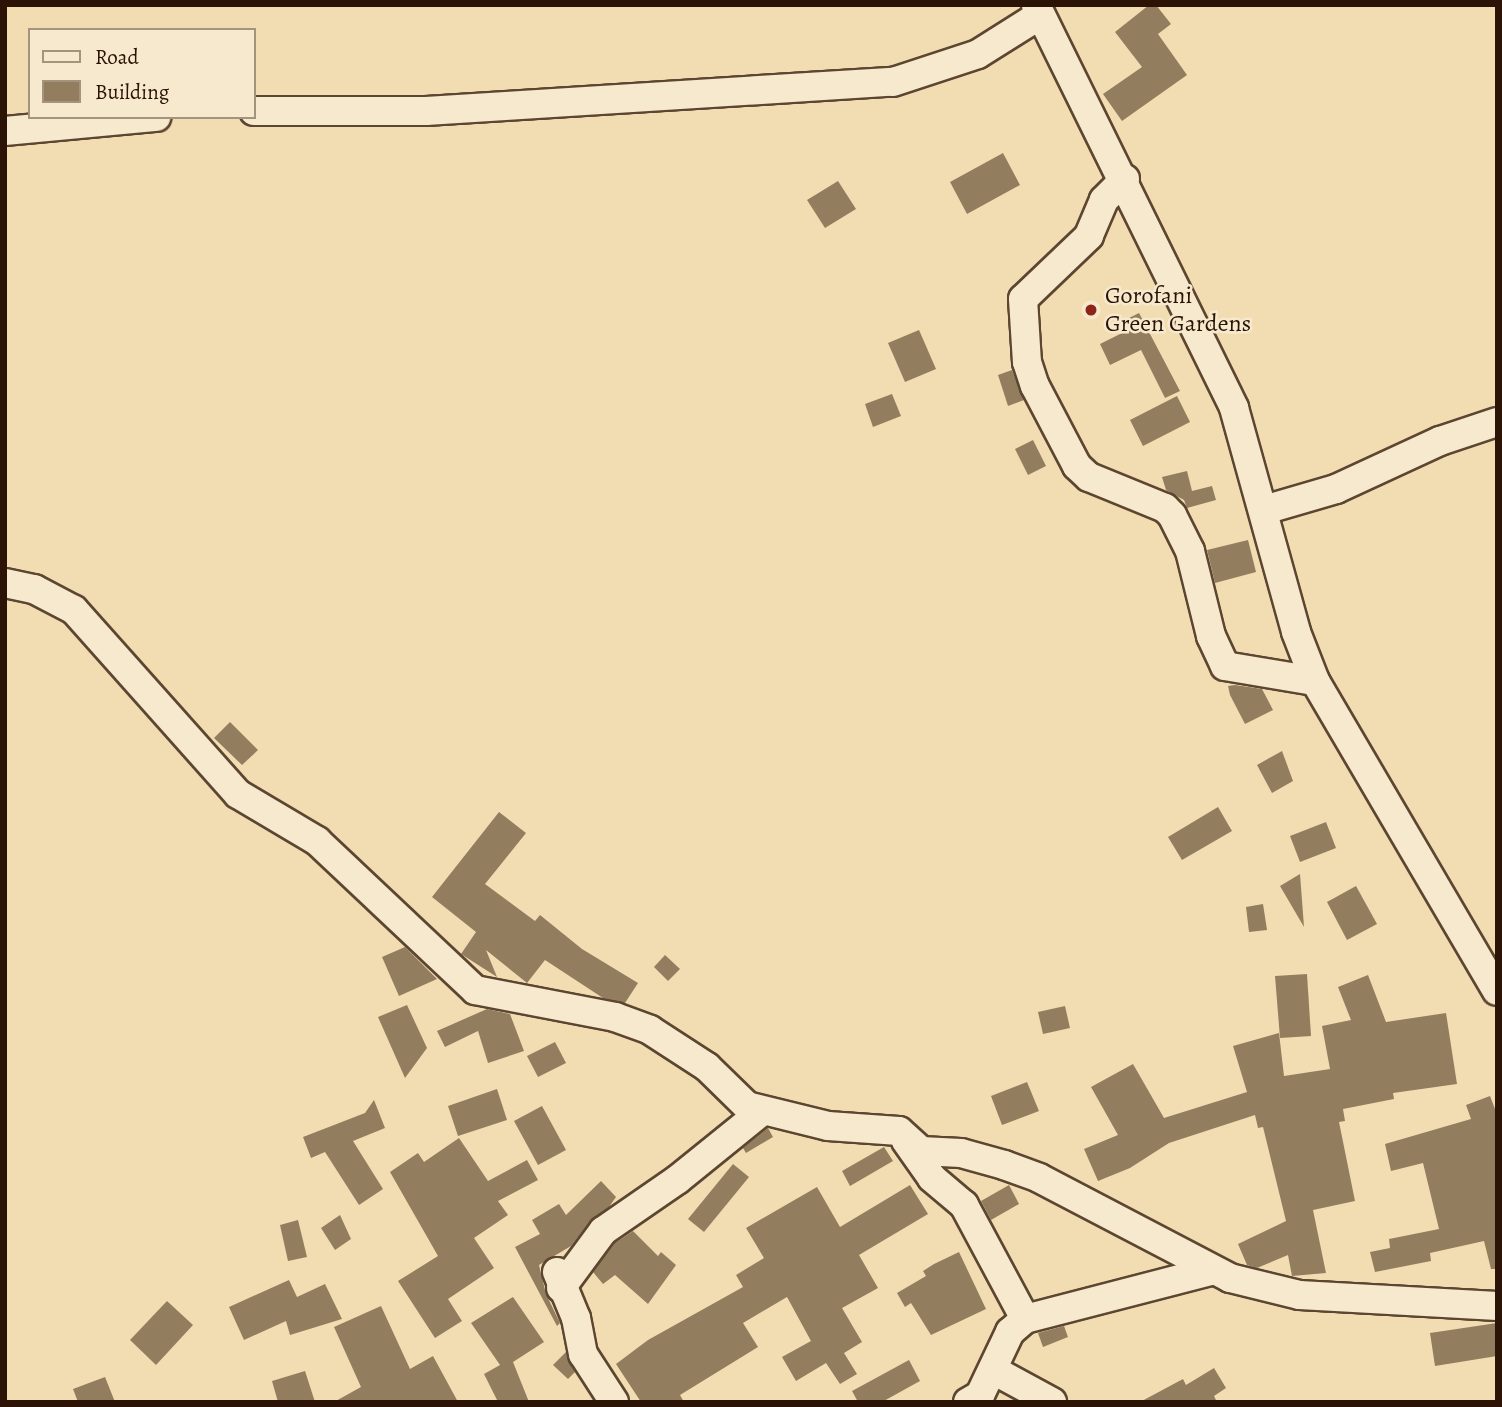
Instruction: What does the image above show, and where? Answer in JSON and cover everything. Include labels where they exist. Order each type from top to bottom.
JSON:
[{"type":"street","points":[[256,111],[426,111],[893,82],[936,71],[978,54],[1038,10],[1125,179],[1234,408],[1265,510],[1296,632],[1314,681],[1497,991]]},
{"type":"street","points":[[5,131],[134,119]]},
{"type":"street","points":[[1125,179],[1104,200],[1089,236],[1023,299],[1027,362],[1035,386],[1077,466],[1089,477],[1165,508],[1172,516],[1190,551],[1211,636],[1225,666],[1314,681]]},
{"type":"street","points":[[1265,510],[1336,488],[1440,441],[1497,422]]},
{"type":"street","points":[[5,583],[34,589],[74,610],[238,794],[317,841],[475,990],[615,1017],[650,1030],[683,1049],[757,1116],[793,1120],[808,1118],[828,1126],[899,1131],[921,1151],[961,1153],[1039,1178],[1211,1271],[1300,1295],[1497,1306]]},
{"type":"street","points":[[614,1402],[583,1354],[576,1318],[559,1280],[603,1231],[757,1116]]},
{"type":"street","points":[[899,1131],[932,1178],[964,1205],[1026,1319]]},
{"type":"street","points":[[968,1402],[980,1395],[995,1371],[1010,1332],[1026,1319],[1211,1271]]},
{"type":"street","points":[[995,1371],[1052,1402]]},
{"type":"building","points":[[1149,5],[1156,5],[1171,24],[1158,34],[1187,75],[1122,121],[1103,94],[1142,67],[1115,32]]},
{"type":"building","points":[[1003,153],[1020,185],[967,214],[950,182]]},
{"type":"building","points":[[838,181],[856,209],[825,228],[807,200]]},
{"type":"building","points":[[1139,313],[1180,391],[1165,398],[1141,350],[1110,365],[1100,344],[1130,329],[1125,320]]},
{"type":"building","points":[[919,330],[936,369],[905,382],[888,343]]},
{"type":"building","points":[[1012,370],[1024,400],[1008,406],[998,375]]},
{"type":"building","points":[[892,394],[901,416],[873,427],[865,404]]},
{"type":"building","points":[[1177,396],[1190,422],[1143,446],[1130,420]]},
{"type":"building","points":[[1033,440],[1046,466],[1028,475],[1015,449]]},
{"type":"building","points":[[1187,471],[1192,491],[1212,486],[1216,500],[1187,508],[1184,500],[1166,490],[1162,477]]},
{"type":"building","points":[[1248,540],[1256,572],[1215,583],[1207,550]]},
{"type":"building","points":[[1228,686],[1262,689],[1273,710],[1245,724],[1230,695]]},
{"type":"building","points":[[230,722],[258,750],[242,765],[214,738]]},
{"type":"building","points":[[1282,751],[1293,781],[1272,793],[1257,765]]},
{"type":"building","points":[[1218,807],[1232,831],[1182,860],[1168,837]]},
{"type":"building","points":[[499,812],[526,833],[485,884],[535,921],[540,915],[582,949],[638,983],[625,1003],[603,998],[545,960],[527,983],[486,950],[497,977],[461,954],[476,932],[432,897]]},
{"type":"building","points":[[1326,822],[1336,848],[1300,862],[1290,836]]},
{"type":"building","points":[[1300,874],[1304,927],[1280,886]]},
{"type":"building","points":[[1356,886],[1377,924],[1347,940],[1327,902]]},
{"type":"building","points":[[1263,904],[1267,930],[1249,932],[1246,907]]},
{"type":"building","points":[[405,947],[437,979],[399,996],[382,957]]},
{"type":"building","points":[[665,955],[680,969],[668,981],[654,967]]},
{"type":"building","points":[[1307,974],[1311,1036],[1280,1038],[1275,976]]},
{"type":"building","points":[[1368,975],[1386,1022],[1446,1013],[1457,1084],[1393,1093],[1394,1099],[1343,1109],[1345,1121],[1339,1122],[1355,1201],[1313,1210],[1326,1273],[1292,1276],[1288,1255],[1257,1268],[1247,1265],[1238,1244],[1286,1221],[1263,1127],[1258,1128],[1255,1115],[1169,1143],[1130,1168],[1098,1181],[1084,1149],[1118,1135],[1091,1087],[1133,1064],[1164,1118],[1247,1092],[1233,1046],[1279,1033],[1284,1076],[1330,1069],[1322,1026],[1351,1020],[1338,987]]},
{"type":"building","points":[[407,1005],[427,1048],[405,1078],[378,1017]]},
{"type":"building","points":[[1065,1006],[1070,1028],[1043,1034],[1038,1012]]},
{"type":"building","points":[[487,1009],[510,1014],[524,1051],[488,1063],[478,1031],[445,1047],[437,1031]]},
{"type":"building","points":[[555,1042],[566,1063],[538,1077],[527,1056]]},
{"type":"building","points":[[1027,1082],[1039,1111],[1002,1125],[991,1096]]},
{"type":"building","points":[[497,1089],[507,1120],[458,1136],[448,1106]]},
{"type":"building","points":[[1490,1096],[1497,1114],[1497,1269],[1491,1269],[1484,1241],[1430,1253],[1431,1261],[1375,1272],[1370,1252],[1390,1248],[1389,1239],[1439,1229],[1423,1163],[1391,1171],[1385,1144],[1471,1119],[1466,1105]]},
{"type":"building","points":[[374,1100],[385,1128],[353,1141],[383,1189],[359,1205],[325,1152],[311,1158],[303,1137],[365,1113]]},
{"type":"building","points":[[542,1106],[566,1150],[538,1165],[514,1121]]},
{"type":"building","points":[[768,1128],[773,1137],[746,1153],[743,1148]]},
{"type":"building","points":[[459,1138],[488,1181],[527,1160],[538,1180],[498,1201],[508,1215],[474,1238],[494,1268],[448,1299],[462,1321],[435,1338],[398,1281],[438,1256],[390,1172],[418,1153],[424,1162]]},
{"type":"building","points":[[884,1147],[893,1161],[850,1186],[842,1171]]},
{"type":"building","points":[[733,1164],[749,1177],[704,1232],[688,1219]]},
{"type":"building","points":[[601,1181],[616,1197],[609,1207],[590,1221],[571,1246],[539,1265],[546,1294],[560,1323],[557,1326],[515,1247],[540,1234],[532,1220],[559,1204],[566,1215]]},
{"type":"building","points":[[910,1185],[928,1214],[859,1255],[878,1288],[842,1308],[862,1342],[844,1353],[857,1374],[840,1384],[826,1363],[796,1381],[782,1357],[811,1341],[787,1297],[743,1323],[758,1347],[680,1395],[684,1402],[641,1402],[616,1364],[648,1340],[743,1287],[736,1275],[764,1258],[746,1228],[817,1187],[840,1227]]},
{"type":"building","points":[[1009,1185],[1019,1204],[991,1220],[981,1201]]},
{"type":"building","points":[[340,1215],[351,1239],[335,1250],[321,1228]]},
{"type":"building","points":[[298,1220],[307,1257],[288,1261],[280,1225]]},
{"type":"building","points":[[633,1231],[658,1256],[661,1252],[676,1265],[648,1304],[615,1275],[603,1284],[593,1272],[615,1243]]},
{"type":"building","points":[[959,1252],[986,1309],[931,1335],[911,1303],[905,1307],[897,1293],[926,1276],[923,1271]]},
{"type":"building","points":[[289,1280],[297,1297],[325,1284],[342,1319],[290,1335],[286,1321],[244,1340],[229,1307]]},
{"type":"building","points":[[513,1297],[544,1342],[513,1362],[529,1402],[498,1402],[484,1374],[500,1365],[471,1323]]},
{"type":"building","points":[[167,1301],[193,1325],[156,1365],[130,1340]]},
{"type":"building","points":[[381,1306],[410,1369],[433,1356],[458,1402],[334,1402],[361,1387],[334,1327]]},
{"type":"building","points":[[1497,1323],[1497,1356],[1435,1366],[1430,1333]]},
{"type":"building","points":[[1064,1326],[1068,1337],[1043,1347],[1038,1333]]},
{"type":"building","points":[[566,1352],[575,1372],[568,1379],[553,1365]]},
{"type":"building","points":[[909,1360],[920,1381],[882,1402],[858,1402],[852,1391]]},
{"type":"building","points":[[1214,1368],[1226,1388],[1214,1396],[1217,1402],[1140,1402],[1183,1379],[1186,1385]]},
{"type":"building","points":[[305,1371],[315,1402],[278,1402],[272,1381]]},
{"type":"building","points":[[105,1377],[115,1402],[78,1402],[73,1389]]},
{"type":"place","name":"Gorofani Green Gardens","points":[[1091,310]]}]
